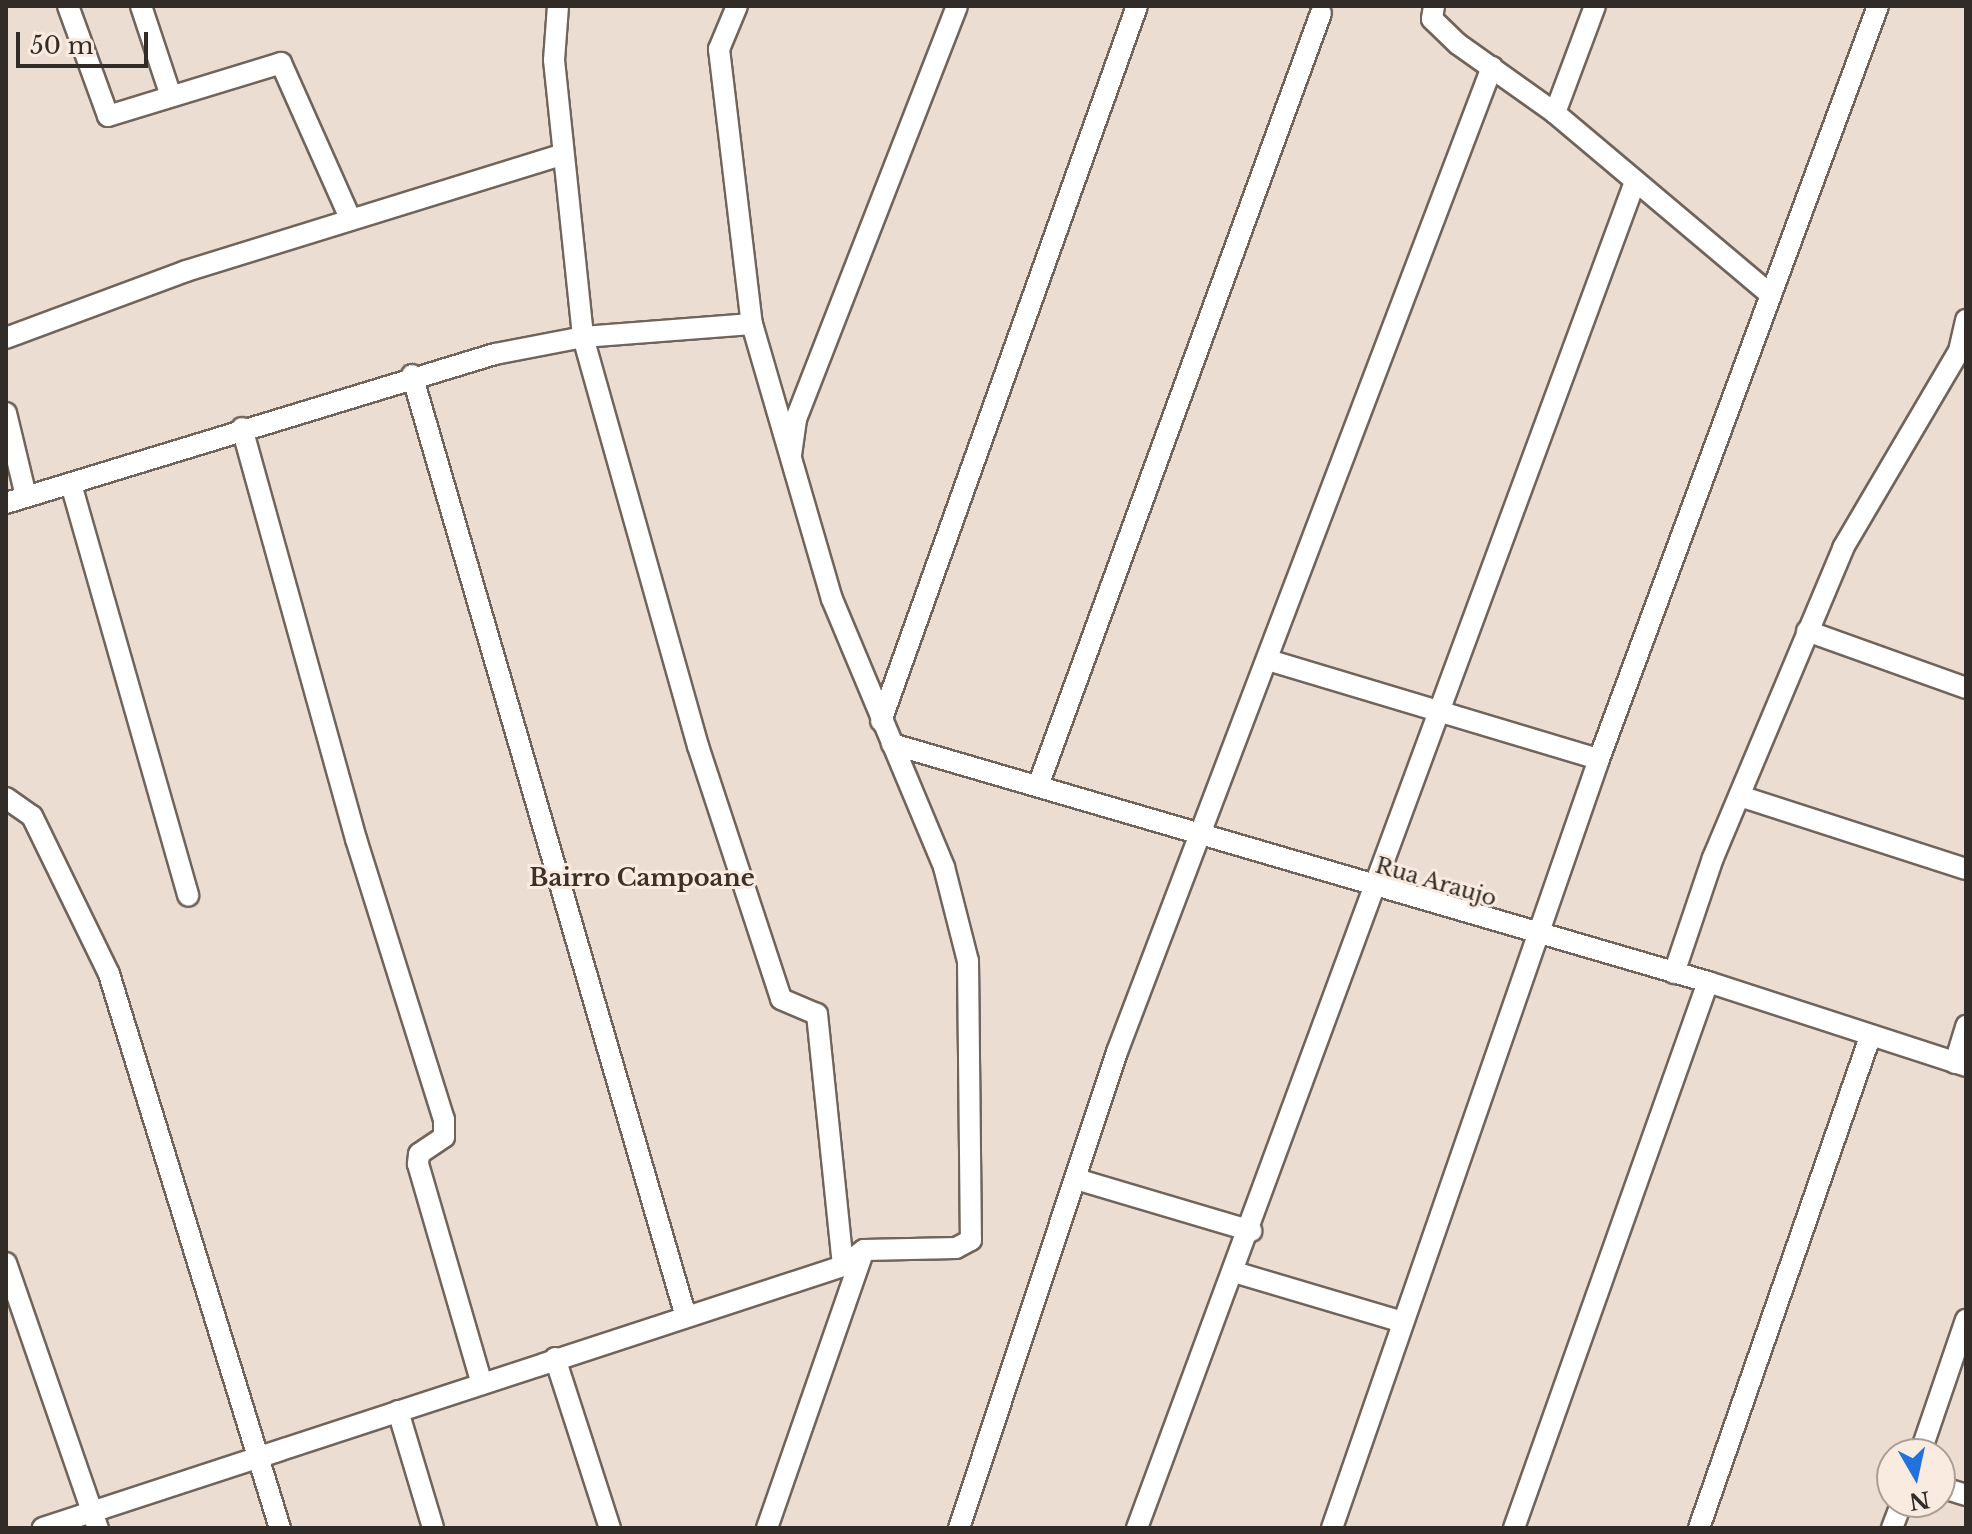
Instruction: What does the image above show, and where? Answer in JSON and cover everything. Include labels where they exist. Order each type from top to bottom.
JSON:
[{"type":"street","points":[[68,6],[108,116],[170,93],[281,63],[350,218]]},
{"type":"street","points":[[141,6],[170,93]]},
{"type":"street","points":[[558,6],[553,42],[561,155],[583,337],[698,746],[781,999],[817,1014],[843,1266]]},
{"type":"street","points":[[43,1528],[96,1521],[258,1458],[481,1381],[843,1266],[864,1250],[956,1248],[971,1240],[975,1215],[968,961],[944,867],[881,721],[790,465],[752,324],[719,49],[737,6]]},
{"type":"street","points":[[790,465],[796,419],[957,6]]},
{"type":"street","points":[[881,721],[1137,6]]},
{"type":"street","points":[[1434,6],[1432,19],[1555,113],[1769,293]]},
{"type":"street","points":[[1555,113],[1595,6]]},
{"type":"street","points":[[1332,1528],[1541,937],[1599,759],[1769,293],[1878,6]]},
{"type":"street","points":[[1038,786],[1321,13]]},
{"type":"street","points":[[959,1528],[1117,1052],[1205,836],[1268,660],[1492,67]]},
{"type":"street","points":[[6,338],[350,218],[561,155]]},
{"type":"street","points":[[1137,1528],[1251,1231],[1370,889],[1635,182]]},
{"type":"street","points":[[1674,973],[1740,796],[1843,548],[1959,351],[1966,320]]},
{"type":"street","points":[[6,503],[412,375],[583,337],[752,324]]},
{"type":"street","points":[[412,375],[686,1317]]},
{"type":"street","points":[[6,413],[26,496]]},
{"type":"street","points":[[242,428],[356,839],[444,1119],[444,1137],[419,1154],[418,1164],[481,1381]]},
{"type":"street","points":[[71,484],[188,896]]},
{"type":"street","points":[[1807,631],[1966,688]]},
{"type":"street","points":[[1268,660],[1599,759]]},
{"type":"street","name":"Rua Araujo","points":[[892,744],[1205,836],[1370,889],[1708,982],[1961,1065]]},
{"type":"street","points":[[1740,796],[1966,869]]},
{"type":"street","points":[[6,798],[32,816],[109,974],[151,1092],[280,1528]]},
{"type":"street","points":[[1514,1528],[1708,982]]},
{"type":"street","points":[[1961,1065],[1966,1026]]},
{"type":"street","points":[[1699,1528],[1870,1037]]},
{"type":"street","points":[[1076,1179],[1251,1231]]},
{"type":"street","points":[[767,1528],[864,1250]]},
{"type":"street","points":[[6,1263],[96,1521]]},
{"type":"street","points":[[1234,1272],[1403,1322]]},
{"type":"street","points":[[1925,1438],[1966,1320]]},
{"type":"street","points":[[555,1358],[610,1528]]},
{"type":"street","points":[[398,1411],[433,1528]]},
{"type":"district","name":"Bairro Campoane","points":[[642,878]]}]
